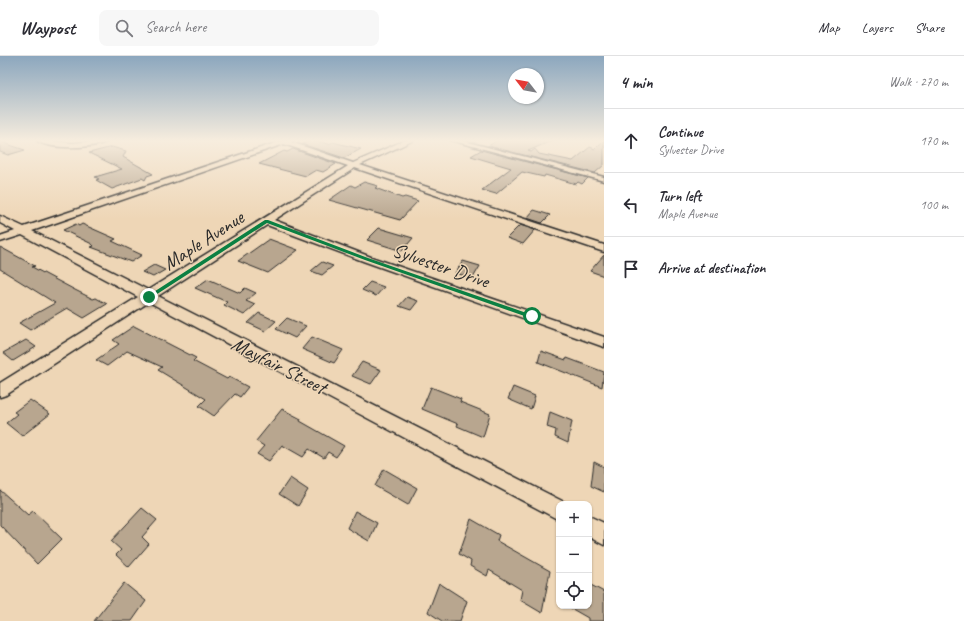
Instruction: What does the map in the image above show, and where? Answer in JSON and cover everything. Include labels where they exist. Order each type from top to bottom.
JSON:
[{"type":"street","points":[[0,239],[213,166]]},
{"type":"street","name":"Maple Avenue","points":[[0,391],[352,166]]},
{"type":"street","points":[[358,166],[604,250]]},
{"type":"street","points":[[557,166],[604,179]]},
{"type":"street","name":"Mayfair Street","points":[[0,219],[556,508]]},
{"type":"street","name":"Sylvester Drive","points":[[267,221],[373,261],[604,342]]},
{"type":"street","points":[[592,528],[604,534]]},
{"type":"building","points":[[117,166],[140,166],[153,174],[147,176],[145,180],[142,178],[112,189],[96,180],[99,179],[95,177],[122,169]]},
{"type":"building","points":[[268,166],[332,166],[323,172],[316,170],[306,176]]},
{"type":"building","points":[[506,166],[544,166],[588,178],[582,184],[578,182],[576,184],[545,175],[544,177],[522,172],[496,194],[482,190],[511,168]]},
{"type":"building","points":[[569,166],[602,166],[595,173]]},
{"type":"building","points":[[364,182],[378,186],[375,188],[402,198],[405,197],[418,201],[400,220],[329,200],[351,185],[355,187]]},
{"type":"building","points":[[534,210],[550,215],[542,223],[527,218]]},
{"type":"building","points":[[76,224],[79,226],[82,224],[116,239],[112,241],[142,255],[131,262],[91,247],[94,246],[63,230]]},
{"type":"building","points":[[520,225],[535,230],[523,244],[507,238]]},
{"type":"building","points":[[379,228],[413,238],[402,251],[367,240]]},
{"type":"building","points":[[269,239],[298,250],[268,273],[238,261]]},
{"type":"building","points":[[0,247],[35,266],[32,267],[75,290],[107,304],[84,318],[67,308],[30,330],[19,323],[55,303],[0,269]]},
{"type":"building","points":[[604,255],[604,276],[590,271]]},
{"type":"building","points":[[463,261],[480,266],[473,278],[455,273]]},
{"type":"building","points":[[322,262],[333,266],[322,275],[311,271]]},
{"type":"building","points":[[154,265],[165,270],[153,277],[142,272]]},
{"type":"building","points":[[208,279],[240,293],[245,288],[256,293],[246,301],[255,305],[244,315],[224,305],[227,302],[195,288]]},
{"type":"building","points":[[370,282],[384,287],[376,296],[362,290]]},
{"type":"building","points":[[407,297],[418,301],[411,310],[399,306]]},
{"type":"building","points":[[259,313],[276,321],[265,331],[248,323]]},
{"type":"building","points":[[287,318],[306,326],[295,338],[276,329]]},
{"type":"building","points":[[134,326],[196,358],[193,361],[227,379],[229,377],[248,387],[240,397],[235,394],[214,416],[199,406],[206,399],[158,370],[162,367],[127,351],[107,366],[96,360],[119,344],[113,340]]},
{"type":"building","points":[[312,337],[343,350],[334,363],[302,349]]},
{"type":"building","points":[[26,340],[36,347],[13,361],[3,353]]},
{"type":"building","points":[[541,351],[566,360],[567,358],[604,372],[602,387],[538,362]]},
{"type":"building","points":[[362,362],[381,370],[371,384],[352,376]]},
{"type":"building","points":[[431,387],[461,399],[460,402],[490,414],[483,437],[457,426],[458,424],[422,409]]},
{"type":"building","points":[[513,387],[535,396],[531,409],[508,399]]},
{"type":"building","points":[[30,400],[50,414],[22,436],[6,423],[17,414],[14,412]]},
{"type":"building","points":[[282,409],[344,446],[336,457],[328,452],[324,458],[309,449],[303,457],[282,445],[269,461],[257,454],[264,446],[256,441]]},
{"type":"building","points":[[550,412],[572,421],[568,443],[555,437],[556,430],[547,427]]},
{"type":"building","points":[[594,462],[604,467],[604,492],[591,486]]},
{"type":"building","points":[[384,469],[417,488],[408,505],[375,486]]},
{"type":"building","points":[[290,478],[308,490],[298,506],[279,494]]},
{"type":"building","points":[[0,490],[28,515],[33,511],[62,539],[37,564],[0,525]]},
{"type":"building","points":[[142,508],[157,520],[142,537],[149,544],[129,567],[116,555],[121,550],[111,541]]},
{"type":"building","points":[[355,511],[377,523],[369,541],[347,528]]},
{"type":"building","points":[[471,519],[499,535],[497,541],[550,571],[542,613],[520,600],[522,590],[489,570],[487,576],[470,566],[471,561],[459,554]]},
{"type":"building","points":[[124,583],[146,601],[132,621],[94,621]]},
{"type":"building","points":[[439,583],[467,601],[460,621],[442,621],[428,612]]},
{"type":"building","points":[[592,586],[604,592],[604,621],[588,621],[588,618],[572,609],[592,609]]},
{"type":"route","points":[[149,297],[267,221],[366,259],[532,316]]}]
